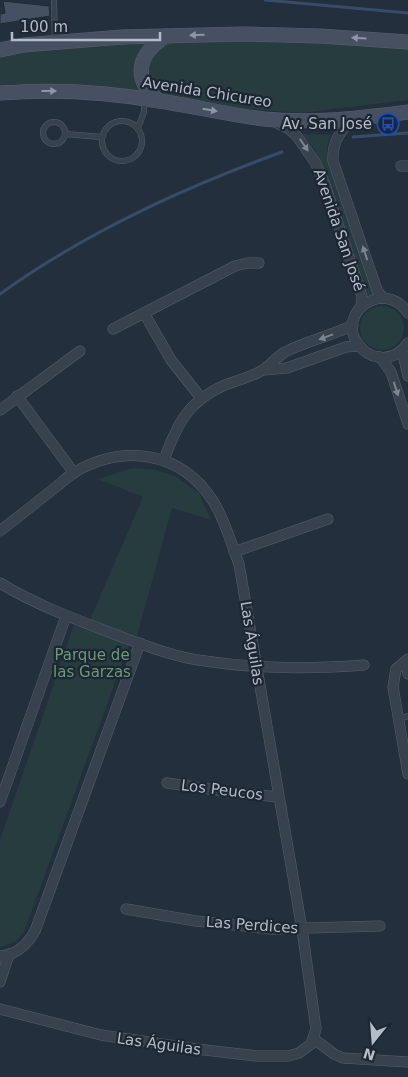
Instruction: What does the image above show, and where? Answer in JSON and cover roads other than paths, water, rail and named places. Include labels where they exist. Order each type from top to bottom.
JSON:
[{"type":"main road","points":[[0,50],[24,45],[122,37],[242,34],[287,34],[408,42]]},
{"type":"main road","points":[[159,100],[151,94],[144,84],[142,66],[149,51],[166,36]]},
{"type":"main road","name":"Avenida Chicureo","points":[[0,93],[81,92],[144,98],[265,119],[326,121],[408,112]]},
{"type":"street","name":"Avenida San José","points":[[265,119],[276,122],[293,132],[300,139],[314,162],[325,184],[362,296],[361,307]]},
{"type":"street","name":"Avenida San José","points":[[355,119],[337,136],[333,160],[378,290],[383,298]]},
{"type":"street","points":[[113,329],[235,266],[243,263],[259,263]]},
{"type":"street","points":[[405,346],[392,356],[380,357],[368,354],[359,346],[353,334],[353,325],[354,317],[361,307],[369,301],[383,298],[398,303],[408,312]]},
{"type":"street","points":[[144,313],[171,360],[200,398]]},
{"type":"street","points":[[264,370],[282,354],[353,325]]},
{"type":"street","points":[[164,460],[178,427],[200,398],[225,385],[264,370],[287,368],[346,347],[359,346]]},
{"type":"street","points":[[405,346],[408,376]]},
{"type":"street","points":[[0,410],[80,351]]},
{"type":"street","points":[[380,357],[391,372],[408,424]]},
{"type":"street","points":[[17,396],[74,473]]},
{"type":"street","name":"Las Águilas","points":[[0,531],[74,473],[101,461],[122,456],[140,456],[164,460],[190,474],[206,491],[220,513],[239,564],[302,929],[316,1024],[314,1039],[306,1049],[294,1055],[250,1055],[101,1035],[0,1009]]},
{"type":"street","points":[[234,552],[328,519]]},
{"type":"street","points":[[0,583],[66,616],[171,654],[204,661],[256,666],[330,668],[364,665]]},
{"type":"street","points":[[0,802],[66,616]]},
{"type":"street","points":[[0,982],[5,955],[24,947],[35,931],[140,643]]},
{"type":"street","points":[[408,661],[408,674]]},
{"type":"street","points":[[408,661],[396,669],[393,682],[403,717],[408,774]]},
{"type":"street","name":"Los Peucos","points":[[167,783],[278,797]]},
{"type":"street","name":"Las Perdices","points":[[126,909],[154,915],[238,926],[302,929],[380,926]]},
{"type":"street","points":[[314,1039],[334,1054],[344,1058],[408,1062]]},
{"type":"lane","points":[[54,0],[55,42]]},
{"type":"lane","points":[[138,128],[144,112],[144,98]]},
{"type":"lane","points":[[120,120],[133,124],[138,128],[141,134],[142,147],[133,158],[127,160],[114,159],[108,155],[102,144],[102,137],[109,126],[120,120]]},
{"type":"lane","points":[[54,122],[63,127],[65,134],[62,141],[55,144],[48,142],[42,133],[45,126],[54,122]]},
{"type":"lane","points":[[65,134],[102,137]]},
{"type":"waterway","points":[[265,0],[408,13]]},
{"type":"waterway","points":[[353,137],[408,133]]},
{"type":"waterway","points":[[0,294],[66,251],[136,213],[172,196],[282,152]]},
{"type":"place","name":"Av. San José","points":[[388,124]]},
{"type":"park label","name":"Parque de las Garzas","points":[[92,664]]}]
